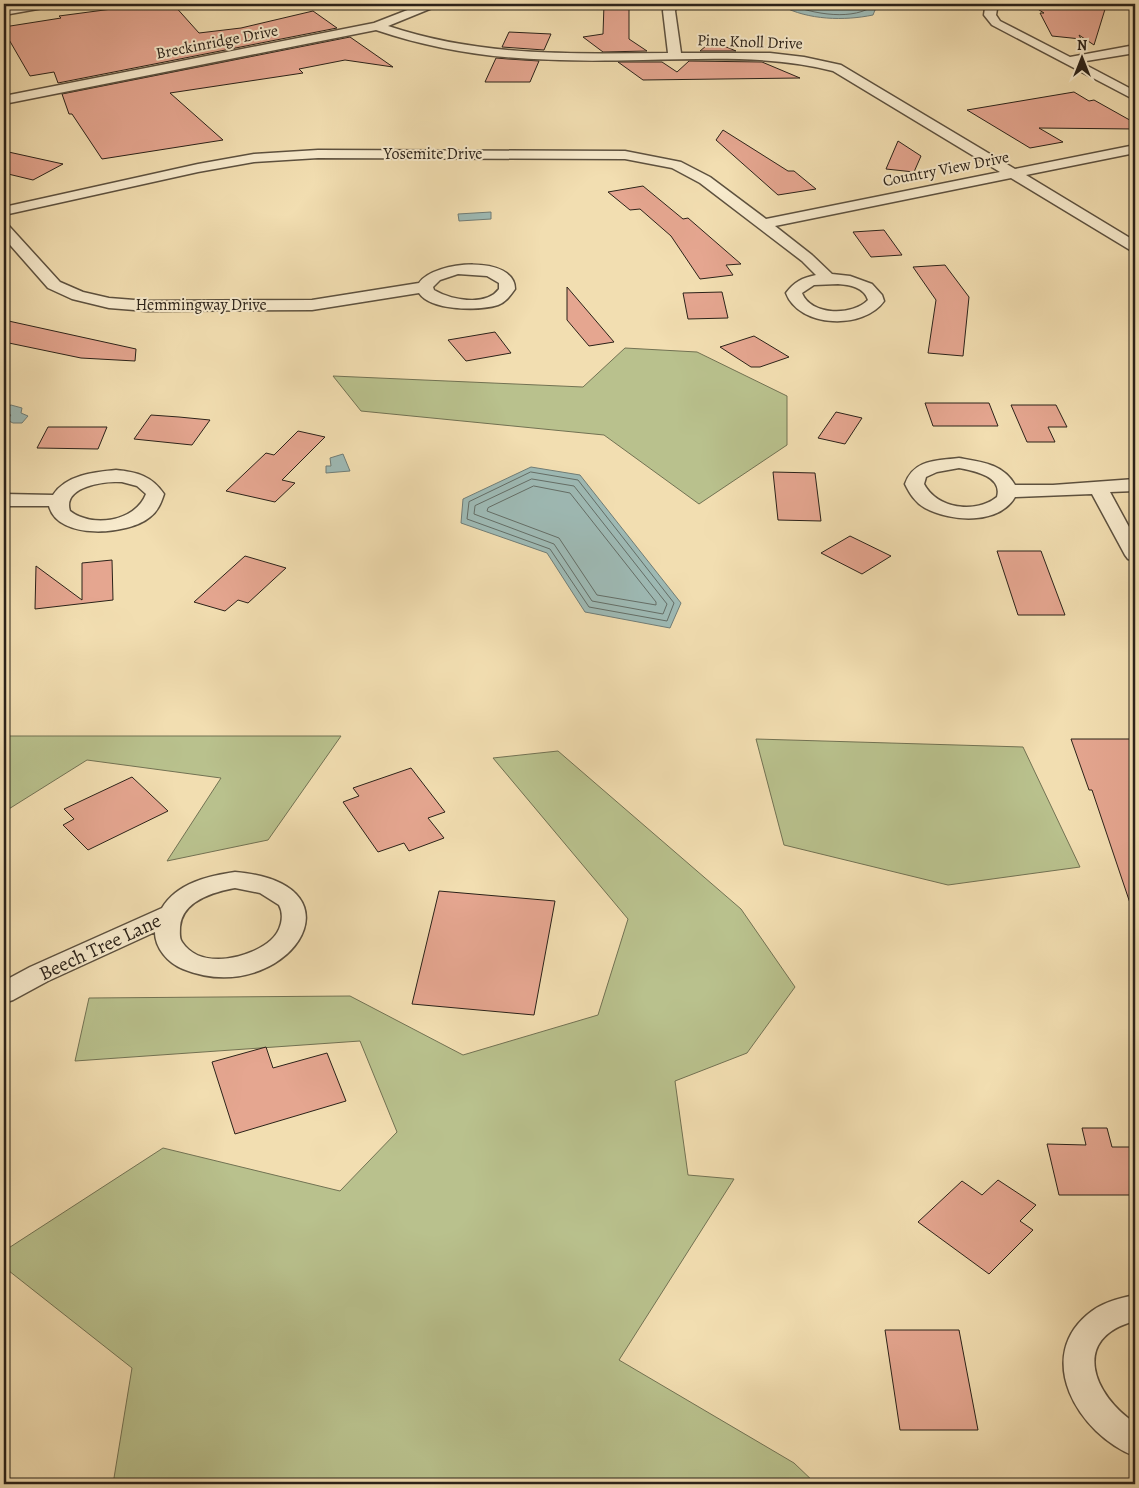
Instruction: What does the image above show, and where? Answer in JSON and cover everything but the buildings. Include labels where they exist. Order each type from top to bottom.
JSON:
[{"type":"street","points":[[4,12],[48,4]]},
{"type":"street","name":"Breckinridge Drive","points":[[4,100],[377,26],[433,4]]},
{"type":"street","points":[[671,4],[669,11],[675,56]]},
{"type":"street","points":[[995,4],[991,8],[990,15],[996,23],[1135,96]]},
{"type":"street","name":"Pine Knoll Drive","points":[[377,26],[412,38],[479,52],[536,56],[784,58],[812,61],[837,68],[1135,247]]},
{"type":"street","points":[[1067,61],[1135,49]]},
{"type":"street","name":"Country View Drive","points":[[764,224],[1135,149]]},
{"type":"street","name":"Yosemite Drive","points":[[4,212],[198,168],[254,158],[318,154],[625,155],[676,166],[705,180],[808,258],[828,279]]},
{"type":"street","name":"Hemmingway Drive","points":[[4,229],[54,285],[78,296],[109,303],[157,306],[312,305],[425,287]]},
{"type":"street","points":[[1009,491],[1053,492],[1135,485]]},
{"type":"street","points":[[1100,489],[1135,555]]},
{"type":"street","points":[[4,500],[60,501]]},
{"type":"street","name":"Beech Tree Lane","points":[[4,994],[39,974],[171,914],[178,904],[203,887],[219,882],[251,881],[265,884],[278,890],[287,899],[292,909],[294,920],[291,931],[284,943],[259,960],[226,968],[209,968],[194,964],[172,948],[168,938],[167,926],[171,914]]},
{"type":"street","points":[[1135,1308],[1121,1310],[1104,1317],[1091,1329],[1082,1344],[1079,1361],[1082,1380],[1090,1400],[1103,1417],[1121,1433],[1135,1441]]},
{"type":"green space","points":[[625,348],[697,352],[787,396],[787,445],[699,504],[604,435],[361,411],[333,376],[583,387]]},
{"type":"green space","points":[[4,736],[341,736],[268,840],[167,861],[221,778],[87,760],[4,812]]},
{"type":"green space","points":[[756,739],[1023,747],[1080,867],[948,885],[784,845]]},
{"type":"green space","points":[[558,751],[741,909],[795,987],[747,1053],[675,1081],[688,1175],[734,1179],[619,1360],[794,1463],[816,1484],[113,1484],[132,1368],[4,1267],[4,1251],[163,1148],[340,1191],[397,1132],[360,1041],[75,1061],[89,998],[350,996],[463,1055],[598,1015],[628,919],[493,758]]},
{"type":"water","points":[[781,4],[885,4],[875,10],[873,15],[850,18],[826,18],[792,11]]},
{"type":"water","points":[[491,212],[491,219],[459,221],[458,214]]},
{"type":"water","points":[[11,405],[22,408],[21,413],[28,416],[22,423],[13,423],[7,420],[11,415],[4,413],[4,408]]},
{"type":"water","points":[[343,454],[350,471],[326,473],[326,466],[331,466],[330,458]]},
{"type":"water","points":[[531,467],[580,475],[681,603],[670,628],[585,612],[547,553],[461,523],[463,499]]}]
